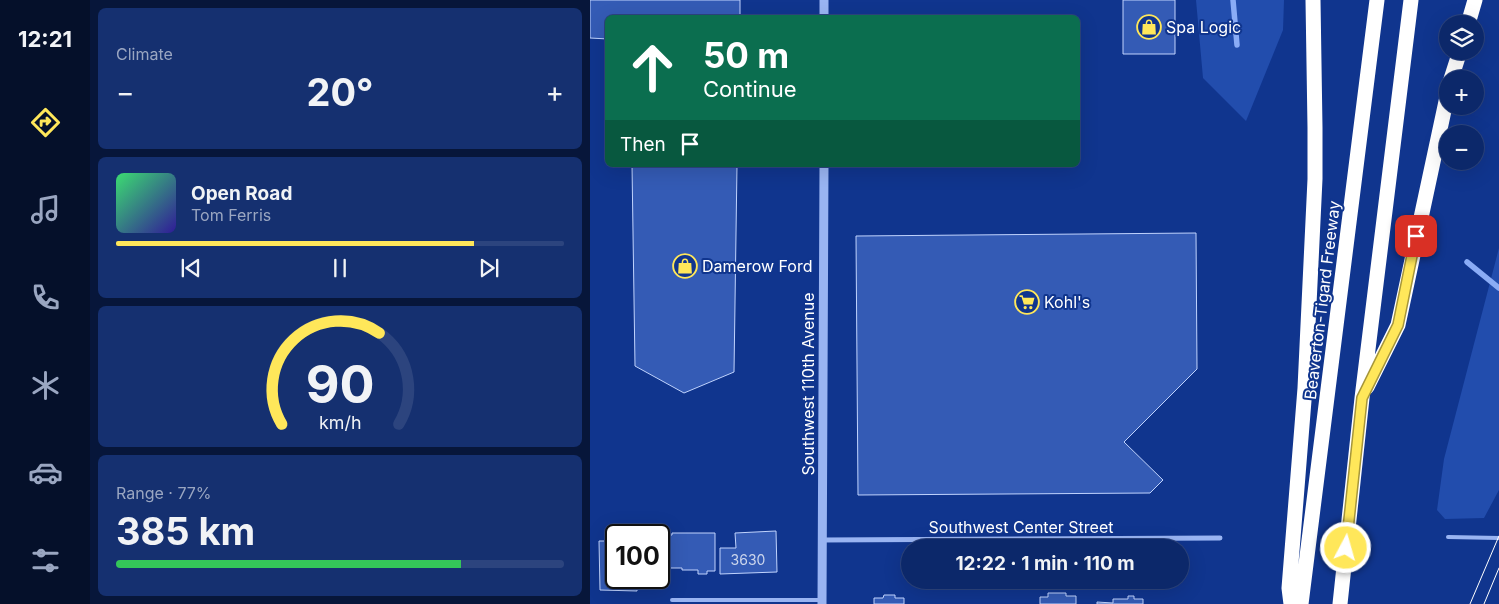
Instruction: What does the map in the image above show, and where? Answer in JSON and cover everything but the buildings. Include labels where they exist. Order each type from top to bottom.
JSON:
[{"type":"highway","points":[[1291,604],[1289,588],[1305,388],[1316,128],[1312,0]]},
{"type":"highway","name":"Beaverton-Tigard Freeway","points":[[1301,604],[1377,0]]},
{"type":"highway","points":[[1340,604],[1362,398],[1412,0]]},
{"type":"highway","points":[[1471,15],[1476,0]]},
{"type":"highway","points":[[1362,398],[1398,325],[1443,115]]},
{"type":"street","points":[[824,0],[824,15]]},
{"type":"street","name":"Southwest 110th Avenue","points":[[822,602],[824,167]]},
{"type":"street","name":"Southwest Center Street","points":[[822,540],[1220,538]]},
{"type":"lane","points":[[1448,537],[1499,538]]},
{"type":"lane","points":[[672,600],[822,602]]},
{"type":"shaded area","points":[[1196,0],[1284,0],[1283,30],[1246,121],[1203,78]]},
{"type":"shaded area","points":[[1499,248],[1499,490],[1484,518],[1445,519],[1437,510],[1444,459]]},
{"type":"waterway","points":[[1233,0],[1237,45]]},
{"type":"waterway","points":[[1467,262],[1499,288]]},
{"type":"tram line","points":[[1470,604],[1499,536]]},
{"type":"tram line","points":[[1484,604],[1499,568]]},
{"type":"place","name":"Spa Logic","points":[[1149,27]]},
{"type":"place","name":"Damerow Ford","points":[[685,266]]},
{"type":"place","name":"Kohl's","points":[[1027,302]]},
{"type":"route","points":[[1346,548],[1362,398],[1398,325],[1416,236]]}]
